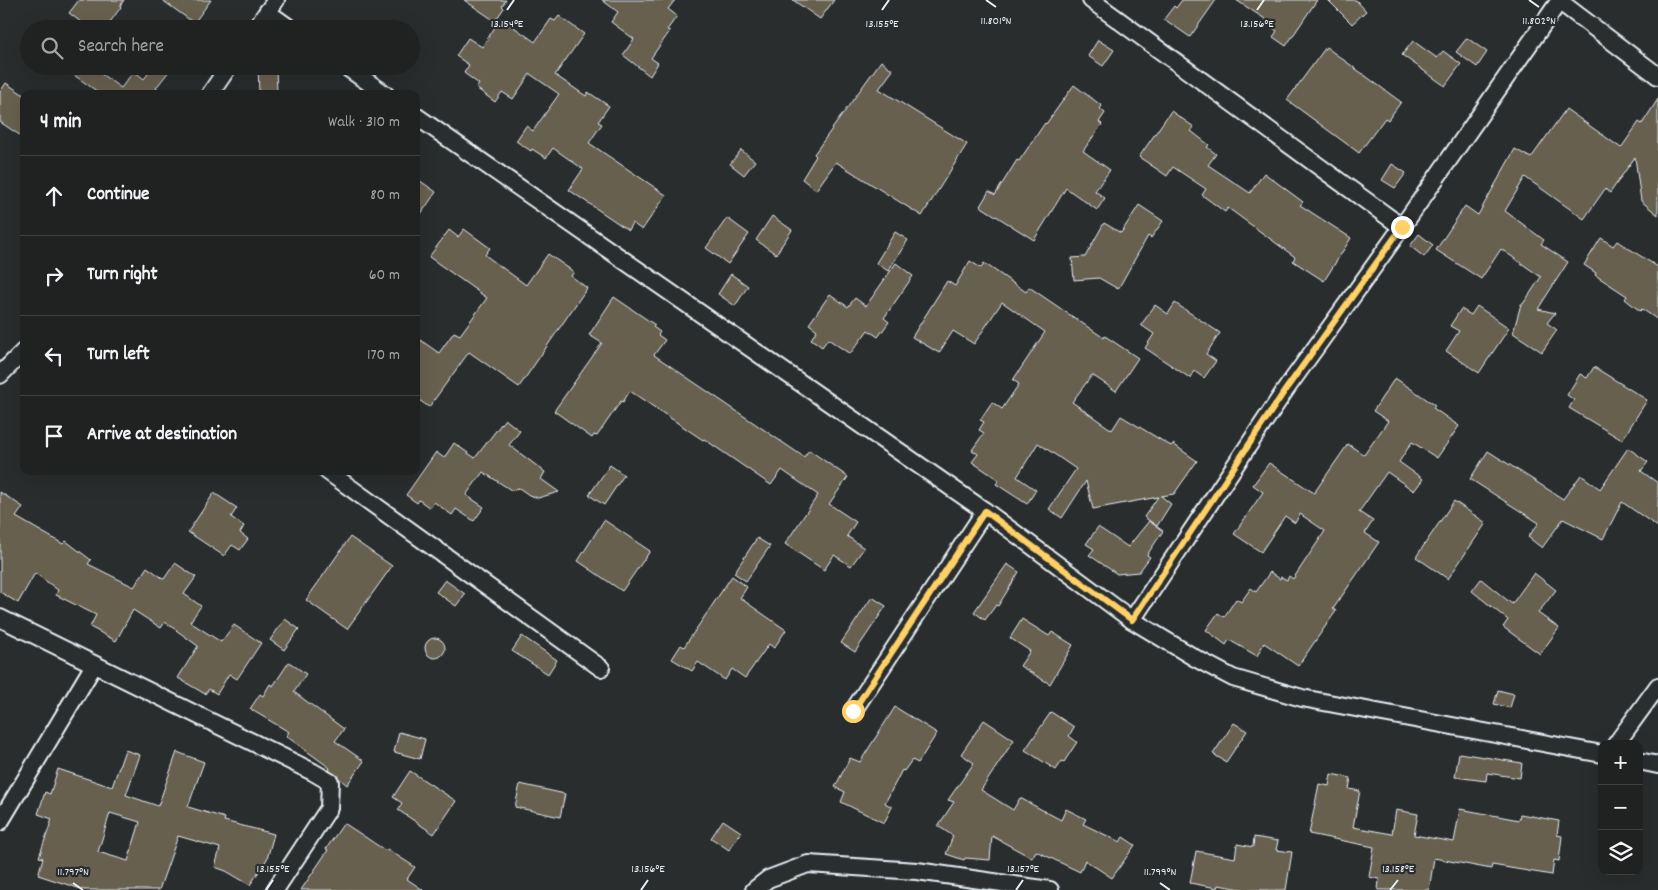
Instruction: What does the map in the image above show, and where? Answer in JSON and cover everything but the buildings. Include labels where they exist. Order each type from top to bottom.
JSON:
[{"type":"street","points":[[1091,0],[1402,227]]},
{"type":"street","points":[[1132,620],[1286,389],[1402,227],[1559,0],[1658,76]]},
{"type":"street","points":[[262,20],[272,6],[284,20]]},
{"type":"street","points":[[213,90],[223,75]]},
{"type":"street","points":[[358,75],[379,90]]},
{"type":"street","points":[[420,119],[985,511],[1132,620],[1195,658],[1233,678],[1302,698],[1598,753]]},
{"type":"street","points":[[0,375],[20,355]]},
{"type":"street","points":[[332,475],[601,668]]},
{"type":"street","points":[[853,711],[985,511]]},
{"type":"street","points":[[0,618],[330,782],[329,808],[275,890]]},
{"type":"street","points":[[0,822],[94,665]]},
{"type":"street","points":[[1619,740],[1658,686]]},
{"type":"street","points":[[1643,762],[1658,765]]},
{"type":"street","points":[[754,890],[768,879],[808,864],[917,871],[1050,890]]},
{"type":"route","points":[[853,711],[985,511],[1132,620],[1286,389],[1402,227]]}]
